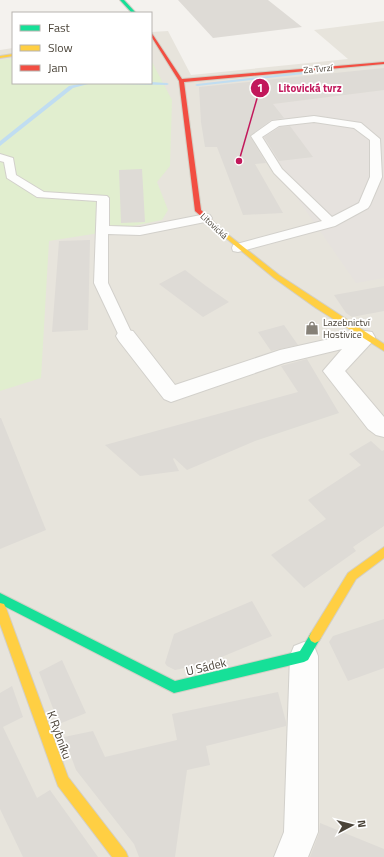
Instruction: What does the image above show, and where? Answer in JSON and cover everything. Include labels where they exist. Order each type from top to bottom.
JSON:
[{"type":"street","points":[[122,0],[133,12]]},
{"type":"street","name":"Litovická","points":[[153,36],[181,81],[198,211],[238,248],[296,291],[384,348]]},
{"type":"street","points":[[0,57],[12,55]]},
{"type":"street","name":"Za Tvrzí","points":[[181,81],[384,63]]},
{"type":"street","points":[[126,336],[171,394],[280,357],[365,337]]},
{"type":"street","points":[[365,337],[333,371],[376,423],[384,429]]},
{"type":"street","points":[[292,857],[301,832],[304,656],[352,576],[384,552]]},
{"type":"street","name":"U Sádek","points":[[0,598],[174,687],[304,656]]},
{"type":"street","name":"K Rybníku","points":[[0,608],[63,780],[120,857]]},
{"type":"lane","points":[[238,248],[331,224],[364,205],[376,177],[375,139],[357,125],[314,119],[276,123],[256,136],[278,171],[331,224]]},
{"type":"lane","points":[[0,157],[9,160],[11,176],[41,195],[103,198],[101,284],[126,336]]},
{"type":"lane","points":[[102,230],[140,231],[206,218]]},
{"type":"shaded area","points":[[384,21],[384,857],[0,857],[0,50],[12,48],[12,84],[152,84],[152,32],[168,31],[191,75],[348,59],[314,30]]},
{"type":"shaded area","points":[[384,90],[384,278],[356,283],[241,117],[257,106]]},
{"type":"green space","points":[[12,58],[12,84],[152,84],[152,62],[172,100],[170,166],[157,182],[168,210],[162,220],[49,241],[41,378],[0,391],[0,60]]},
{"type":"building","points":[[178,0],[268,0],[302,27],[213,38]]},
{"type":"building","points":[[384,68],[384,90],[273,104],[284,118],[271,120],[250,136],[266,163],[255,164],[283,213],[243,215],[217,147],[205,147],[201,122],[199,87]]},
{"type":"building","points":[[290,126],[313,157],[279,161],[264,137],[280,127]]},
{"type":"building","points":[[142,169],[145,222],[121,223],[119,170]]},
{"type":"building","points":[[90,240],[88,330],[52,332],[59,241]]},
{"type":"building","points":[[185,270],[229,302],[203,317],[159,284]]},
{"type":"building","points":[[384,286],[384,311],[352,317],[346,313],[334,295]]},
{"type":"building","points":[[284,325],[298,345],[271,351],[258,332]]},
{"type":"building","points":[[307,359],[339,413],[255,441],[187,470],[174,458],[173,459],[179,471],[140,476],[105,445],[298,392],[281,366]]},
{"type":"building","points":[[0,418],[46,530],[0,549]]},
{"type":"building","points":[[371,441],[382,451],[384,450],[384,526],[353,547],[356,551],[304,588],[271,555],[326,519],[308,500],[361,465],[349,454]]},
{"type":"building","points":[[252,601],[272,636],[207,663],[175,670],[167,666],[165,663],[174,634]]},
{"type":"building","points":[[384,619],[384,668],[348,681],[329,642],[333,636]]},
{"type":"building","points":[[62,660],[86,713],[59,724],[39,672]]},
{"type":"building","points":[[12,686],[23,717],[3,727],[37,798],[50,790],[98,857],[23,857],[0,809],[0,693]]},
{"type":"building","points":[[278,692],[286,726],[206,746],[210,765],[187,770],[175,857],[139,857],[134,844],[76,770],[64,737],[93,731],[105,757],[177,740],[172,714]]},
{"type":"building","points":[[320,823],[384,849],[384,857],[310,857],[319,833]]},
{"type":"waterway","points":[[197,85],[302,73]]},
{"type":"waterway","points":[[0,144],[71,87],[85,84]]},
{"type":"waterway","points":[[152,84],[167,84]]},
{"type":"traffic: fast","points":[[122,0],[133,12]]},
{"type":"traffic: fast","points":[[0,598],[174,687],[304,656],[315,637]]},
{"type":"traffic: slow","points":[[0,57],[12,55]]},
{"type":"traffic: slow","points":[[217,228],[277,277],[384,348]]},
{"type":"traffic: slow","points":[[315,637],[352,576],[384,552]]},
{"type":"traffic: slow","points":[[0,608],[63,781],[121,857]]},
{"type":"traffic: jam","points":[[152,35],[181,81],[198,211],[217,228]]},
{"type":"traffic: jam","points":[[181,81],[384,63]]},
{"type":"place","name":"Litovická tvrz","points":[[239,161]]},
{"type":"place","name":"Lazebnictví Hostivice","points":[[312,328]]}]
